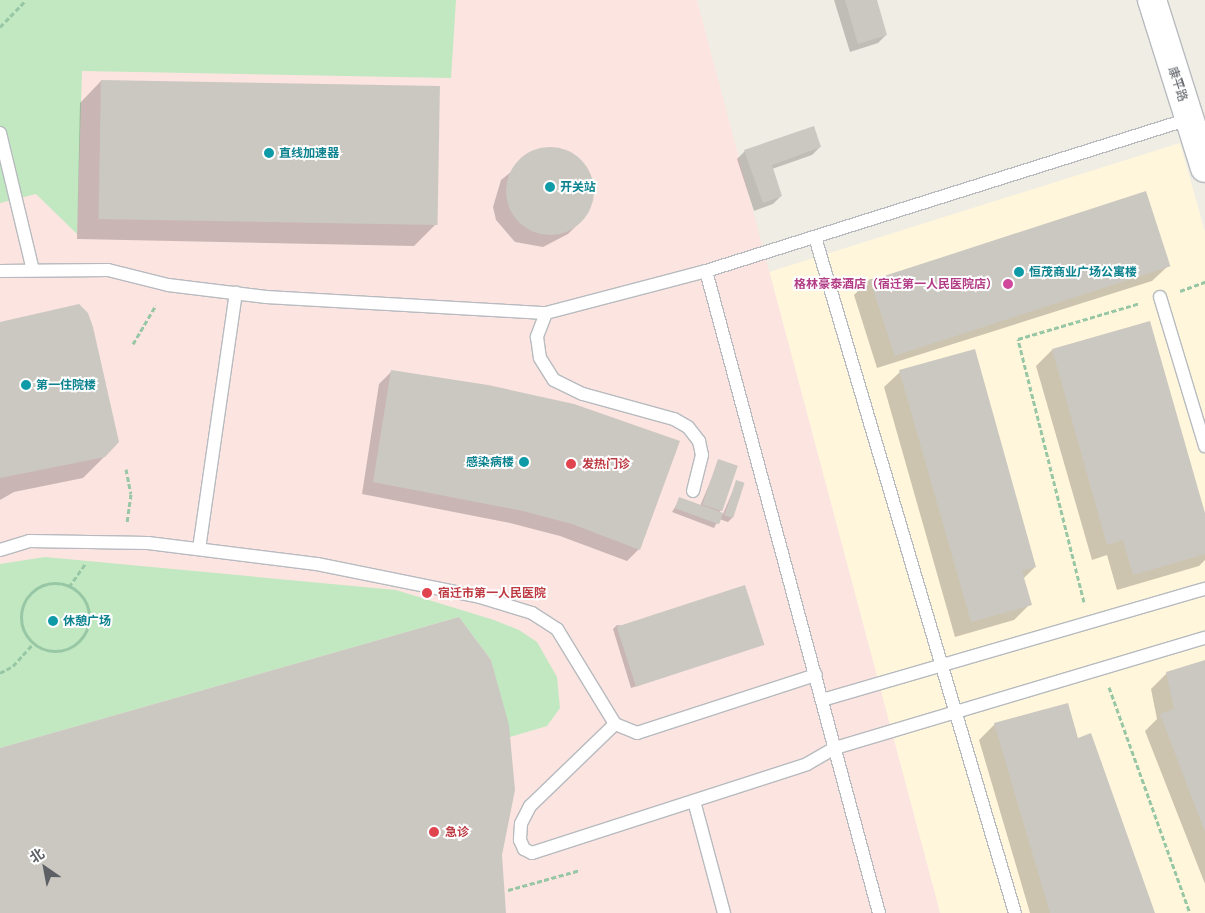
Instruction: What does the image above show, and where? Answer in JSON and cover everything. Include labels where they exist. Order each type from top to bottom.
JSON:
[{"type":"street","name":"康平路","points":[[1152,0],[1205,168]]},
{"type":"lane","points":[[0,270],[108,270],[168,285],[236,293],[546,314],[706,272],[1190,119]]},
{"type":"lane","points":[[0,133],[33,270]]},
{"type":"lane","points":[[816,237],[1015,913]]},
{"type":"lane","points":[[706,272],[879,913]]},
{"type":"lane","points":[[200,549],[236,293]]},
{"type":"lane","points":[[1160,297],[1205,446]]},
{"type":"lane","points":[[546,314],[537,337],[540,358],[554,380],[583,394],[674,419],[688,427],[699,441],[702,455],[693,491]]},
{"type":"lane","points":[[0,550],[30,541],[124,543],[200,549],[317,564],[420,583],[532,613],[557,629],[615,724],[637,732],[816,675]]},
{"type":"lane","points":[[822,700],[1205,589]]},
{"type":"lane","points":[[615,724],[530,806],[521,824],[520,840],[524,849],[532,854],[807,764],[835,748],[1103,670],[1205,638]]},
{"type":"lane","points":[[694,801],[724,913]]},
{"type":"path","points":[[0,27],[26,0]]},
{"type":"path","points":[[1090,623],[1018,339],[1205,282]]},
{"type":"path","points":[[133,344],[168,285]]},
{"type":"path","points":[[124,543],[131,494],[126,468]]},
{"type":"path","points":[[52,584],[73,589],[87,606],[88,622],[82,638],[64,650],[42,649],[33,644],[22,624],[21,613],[28,598],[41,587],[52,584]]},
{"type":"path","points":[[0,672],[13,666],[33,644]]},
{"type":"path","points":[[1103,670],[1190,913]]},
{"type":"path","points":[[508,890],[580,870]]},
{"type":"shaded area","name":"宿迁市第一人民医院","points":[[0,0],[697,0],[940,913],[0,913]]},
{"type":"shaded area","points":[[1180,143],[1205,232],[1205,913],[940,913],[769,272]]},
{"type":"green space","points":[[0,0],[456,0],[451,78],[82,71],[77,234],[36,194],[0,203]]},
{"type":"green space","points":[[45,557],[396,590],[494,620],[519,630],[537,642],[557,677],[560,708],[547,726],[510,737],[491,660],[459,617],[0,748],[0,564]]},
{"type":"building","points":[[845,0],[877,0],[887,35],[858,44]]},
{"type":"building","name":"直线加速器","points":[[101,80],[440,86],[438,225],[99,219]]},
{"type":"building","points":[[814,126],[821,147],[772,165],[782,196],[763,203],[744,150]]},
{"type":"building","name":"开关站","points":[[550,147],[567,150],[581,160],[591,174],[594,191],[591,208],[581,222],[567,232],[550,235],[533,232],[519,222],[509,208],[506,191],[509,174],[519,160],[533,150]]},
{"type":"building","name":"恒茂商业广场公寓楼","points":[[1146,191],[1170,266],[895,356],[870,281]]},
{"type":"building","points":[[79,304],[88,313],[93,327],[119,442],[105,457],[0,478],[0,322]]},
{"type":"building","points":[[1150,321],[1205,513],[1205,554],[1133,575],[1123,540],[1107,545],[1052,349]]},
{"type":"building","points":[[975,349],[1036,567],[1022,571],[1032,605],[971,622],[899,370]]},
{"type":"building","name":"感染病楼","points":[[391,370],[488,385],[574,404],[680,441],[640,550],[572,524],[523,511],[373,482]]},
{"type":"building","points":[[718,459],[738,466],[722,511],[702,504]]},
{"type":"building","points":[[736,480],[745,483],[733,518],[725,515]]},
{"type":"building","points":[[679,497],[723,513],[719,524],[675,508]]},
{"type":"building","points":[[745,585],[764,645],[636,687],[617,627]]},
{"type":"building","points":[[459,617],[491,660],[509,725],[515,790],[502,855],[506,913],[0,913],[0,748]]},
{"type":"building","points":[[1205,660],[1205,832],[1160,714],[1174,709],[1166,672]]},
{"type":"building","points":[[1068,703],[1078,738],[1091,733],[1155,913],[1050,913],[994,723]]},
{"type":"place","name":"直线加速器","points":[[269,153]]},
{"type":"place","name":"开关站","points":[[550,187]]},
{"type":"place","name":"恒茂商业广场公寓楼","points":[[1019,272]]},
{"type":"place","name":"格林豪泰酒店（宿迁第一人民医院店）","points":[[1008,284]]},
{"type":"place","name":"第一住院楼","points":[[26,385]]},
{"type":"place","name":"感染病楼","points":[[524,462]]},
{"type":"place","name":"发热门诊","points":[[571,464]]},
{"type":"place","name":"宿迁市第一人民医院","points":[[427,593]]},
{"type":"place","name":"休憩广场","points":[[53,621]]},
{"type":"place","name":"急诊","points":[[434,832]]}]
